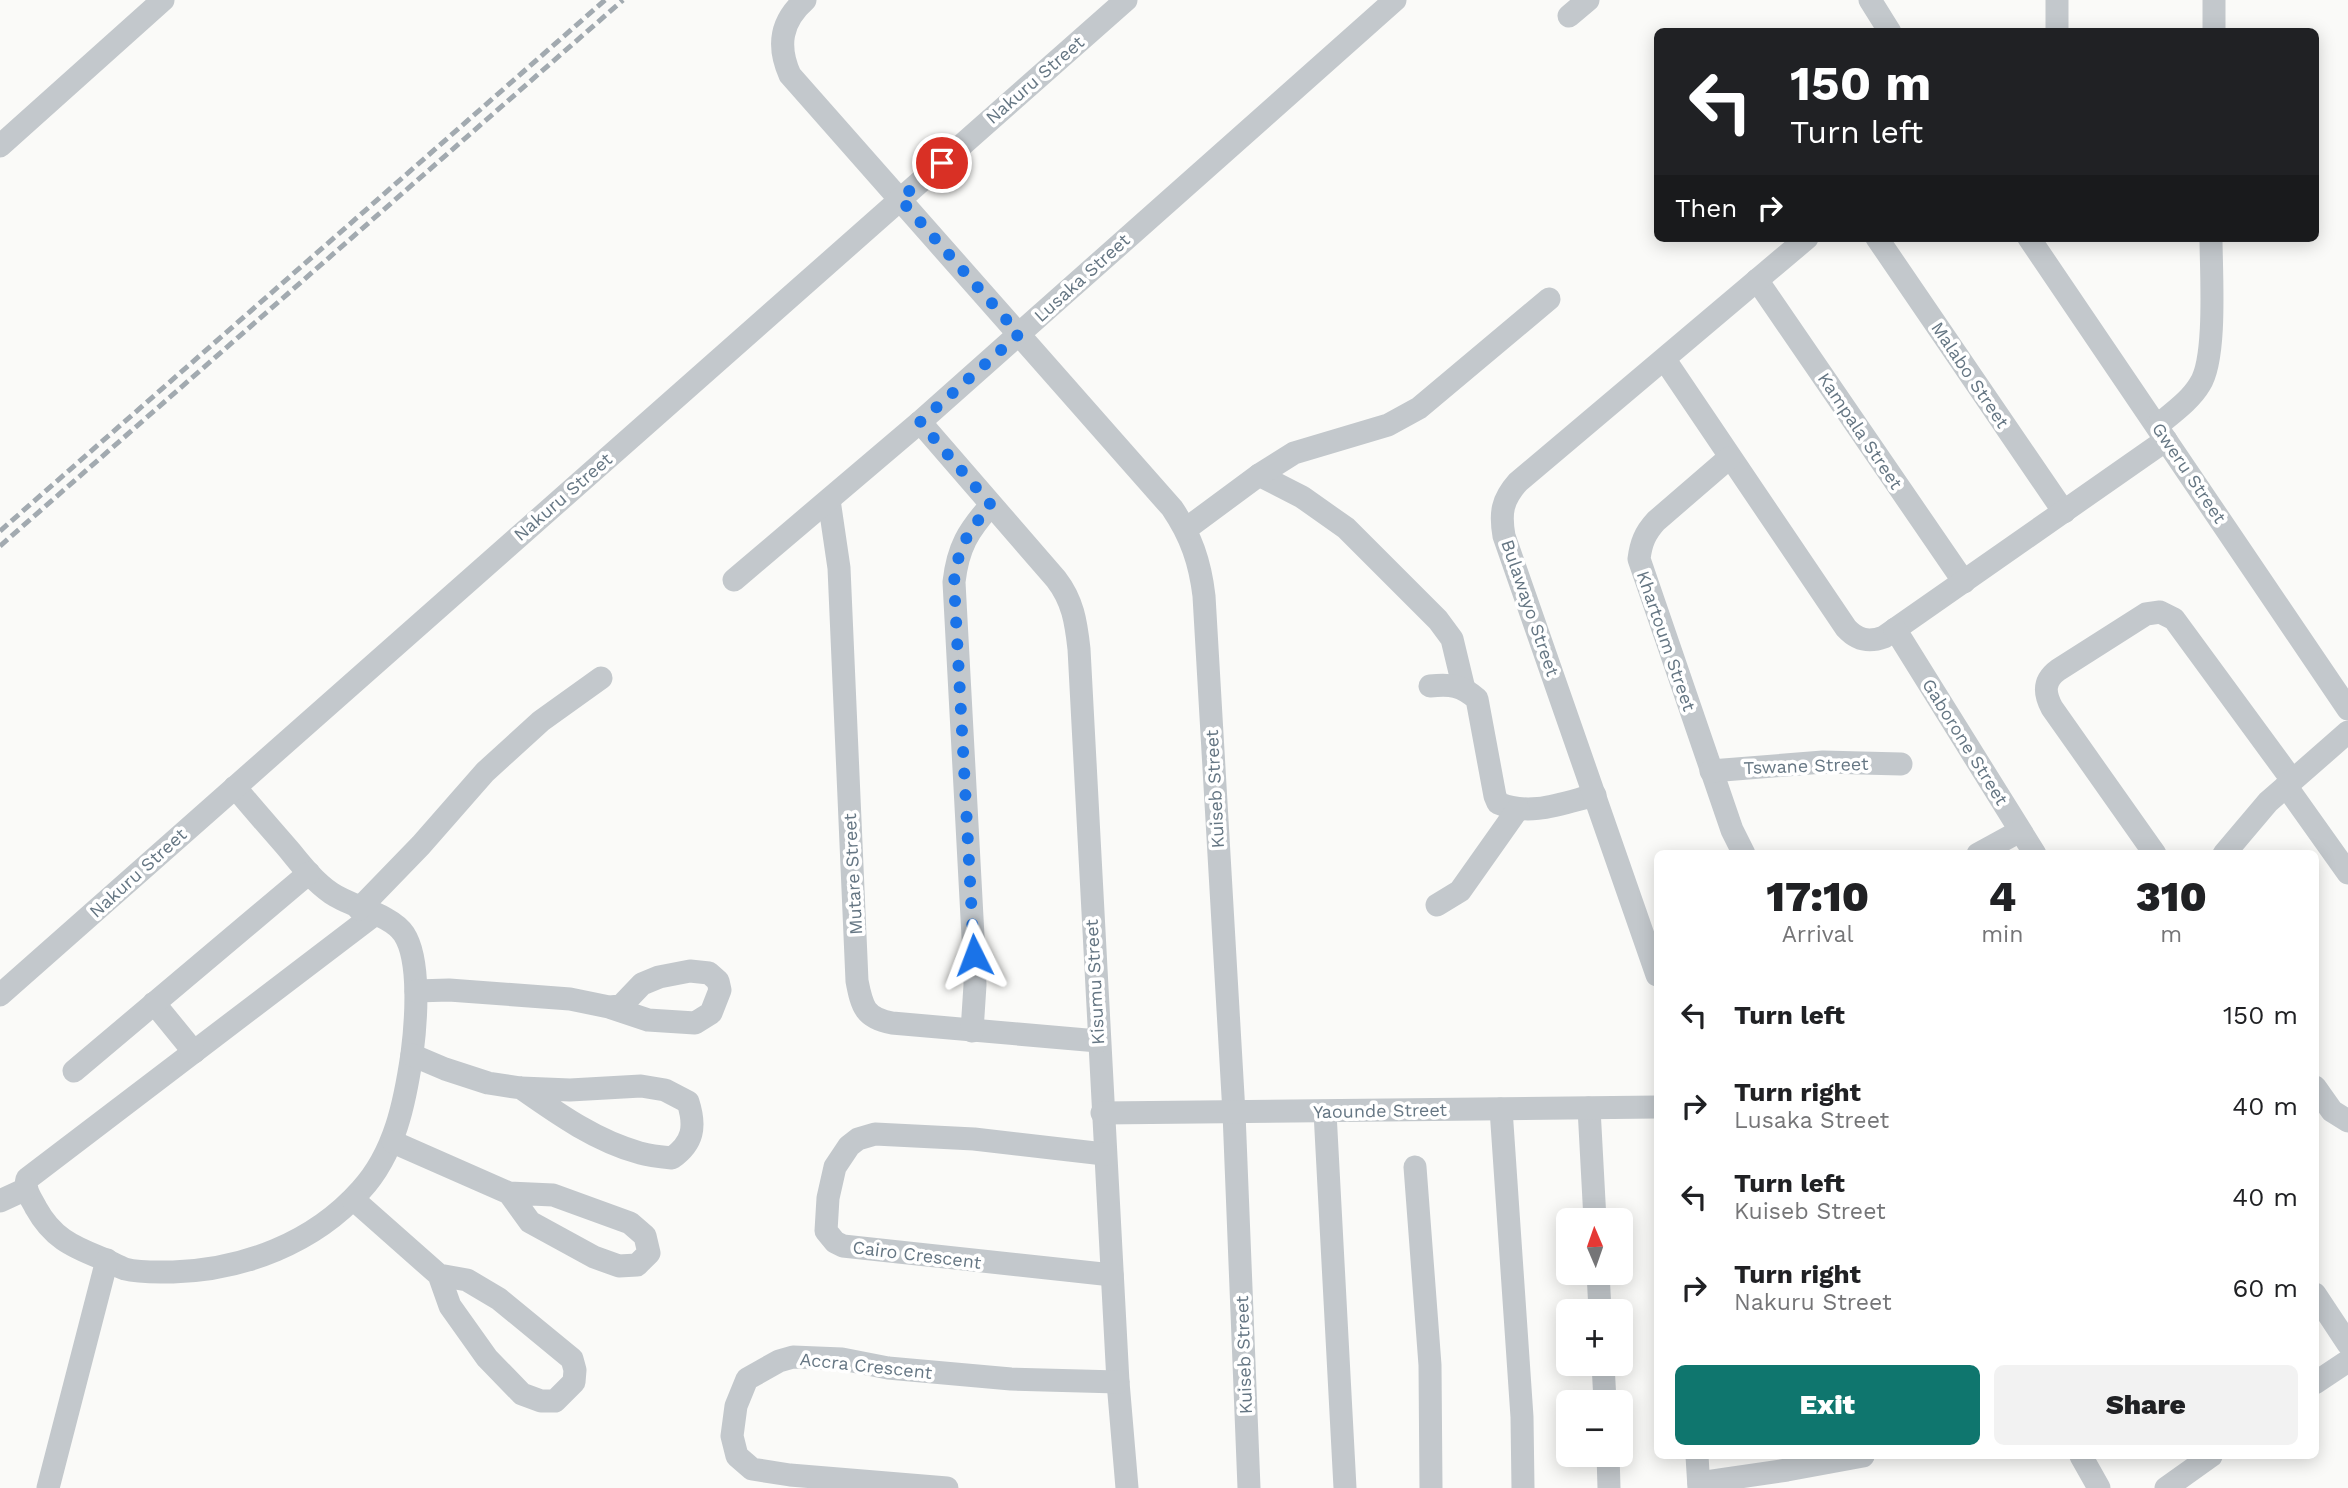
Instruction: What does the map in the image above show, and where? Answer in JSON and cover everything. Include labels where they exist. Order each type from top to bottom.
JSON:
[{"type":"street","points":[[0,146],[163,0]]},
{"type":"street","name":"Kuiseb Street","points":[[805,0],[788,18],[782,40],[782,51],[790,75],[1172,508],[1186,529],[1196,553],[1204,596],[1234,1113],[1250,1488]]},
{"type":"street","name":"Nakuru Street","points":[[0,995],[1126,0]]},
{"type":"street","name":"Lusaka Street","points":[[734,580],[920,422],[1395,0]]},
{"type":"street","points":[[1569,16],[1588,0]]},
{"type":"street","points":[[1870,0],[1888,28]]},
{"type":"street","points":[[2057,0],[2057,28]]},
{"type":"street","points":[[2214,0],[2214,28]]},
{"type":"street","name":"Bulawayo Street","points":[[1654,966],[1504,536],[1501,511],[1503,502],[1518,482],[1802,242]]},
{"type":"street","name":"Malabo Street","points":[[1880,242],[2064,512]]},
{"type":"street","name":"Gweru Street","points":[[2032,242],[2344,694]]},
{"type":"street","points":[[1665,360],[1853,635],[1868,641],[1884,637],[2064,512],[2162,433],[2202,382],[2207,368],[2210,340],[2211,242]]},
{"type":"street","name":"Kampala Street","points":[[1757,281],[1964,582]]},
{"type":"street","points":[[1186,529],[1259,475],[1294,453],[1388,425],[1419,408],[1549,299]]},
{"type":"street","name":"Kisumu Street","points":[[920,422],[1067,593],[1074,610],[1079,649],[1104,1154],[1127,1488]]},
{"type":"street","name":"Khartoum Street","points":[[1730,458],[1656,521],[1640,546],[1639,559],[1711,771],[1742,850]]},
{"type":"street","points":[[1259,475],[1302,497],[1346,528],[1438,620],[1452,639],[1464,689]]},
{"type":"street","name":"Mutare Street","points":[[829,500],[839,568],[860,995],[864,1008],[880,1021],[1098,1041]]},
{"type":"street","points":[[972,1031],[974,955],[954,582],[960,548],[991,505]]},
{"type":"street","points":[[2152,850],[2052,708],[2045,692],[2046,682],[2058,670],[2146,614],[2160,612],[2174,619],[2289,783],[2348,873]]},
{"type":"street","name":"Gaborone Street","points":[[1895,629],[2033,850]]},
{"type":"street","points":[[235,787],[309,873],[329,892],[367,911],[393,923],[404,933],[411,953],[416,991],[408,1084],[393,1142],[363,1189],[309,1235],[265,1255],[219,1268],[159,1272],[126,1269],[73,1247],[50,1230],[26,1189],[27,1179],[194,1052],[367,911],[485,772],[541,721],[601,678]]},
{"type":"street","points":[[1430,686],[1453,684],[1477,699],[1494,796],[1498,803],[1531,810],[1595,795]]},
{"type":"street","points":[[2227,850],[2253,817],[2348,732]]},
{"type":"street","name":"Tswane Street","points":[[1711,771],[1824,762],[1901,764]]},
{"type":"street","points":[[1437,905],[1460,891],[1518,809]]},
{"type":"street","points":[[1985,850],[2021,831]]},
{"type":"street","points":[[74,1071],[309,873]]},
{"type":"street","points":[[416,991],[502,993],[570,999],[608,1007]]},
{"type":"street","points":[[154,1003],[194,1052]]},
{"type":"street","points":[[412,1055],[488,1083],[521,1088],[570,1090],[641,1086],[665,1090],[688,1102],[692,1114],[692,1131],[686,1148],[672,1158],[639,1153],[595,1135],[558,1114],[521,1088]]},
{"type":"street","points":[[2319,1093],[2332,1111],[2348,1121]]},
{"type":"street","name":"Yaounde Street","points":[[1102,1113],[1654,1107]]},
{"type":"street","points":[[1589,1108],[1594,1208]]},
{"type":"street","points":[[1501,1110],[1522,1418],[1523,1488]]},
{"type":"street","points":[[1325,1112],[1345,1488]]},
{"type":"street","name":"Cairo Crescent","points":[[1104,1154],[974,1139],[875,1134],[866,1136],[849,1146],[835,1167],[828,1198],[826,1231],[835,1242],[843,1246],[1112,1275]]},
{"type":"street","points":[[393,1142],[509,1194],[553,1195],[630,1223],[645,1236],[649,1253],[637,1265],[619,1266],[594,1256],[530,1222],[509,1194]]},
{"type":"street","points":[[1415,1167],[1430,1365],[1431,1488]]},
{"type":"street","points":[[0,1201],[26,1189]]},
{"type":"street","points":[[353,1199],[439,1275],[450,1306],[487,1358],[522,1394],[541,1401],[555,1401],[574,1382],[572,1359],[499,1299],[467,1280],[439,1275]]},
{"type":"street","points":[[48,1488],[107,1261]]},
{"type":"street","points":[[2319,1300],[2348,1344]]},
{"type":"street","name":"Accra Crescent","points":[[947,1488],[790,1475],[752,1469],[737,1456],[732,1436],[736,1406],[747,1379],[779,1361],[793,1357],[842,1359],[888,1368],[1011,1379],[1118,1382]]},
{"type":"street","points":[[2319,1380],[2348,1361]]},
{"type":"street","points":[[1697,1459],[1699,1485],[1788,1479],[1853,1459]]},
{"type":"street","points":[[2083,1459],[2099,1488]]},
{"type":"street","points":[[2166,1488],[2207,1459]]},
{"type":"street","points":[[1608,1467],[1609,1488]]},
{"type":"railway","points":[[0,531],[605,0]]},
{"type":"railway","points":[[0,546],[623,0]]},
{"type":"route","points":[[942,163],[900,199],[1019,334],[920,422],[991,505],[960,548],[954,582],[974,955]]}]
